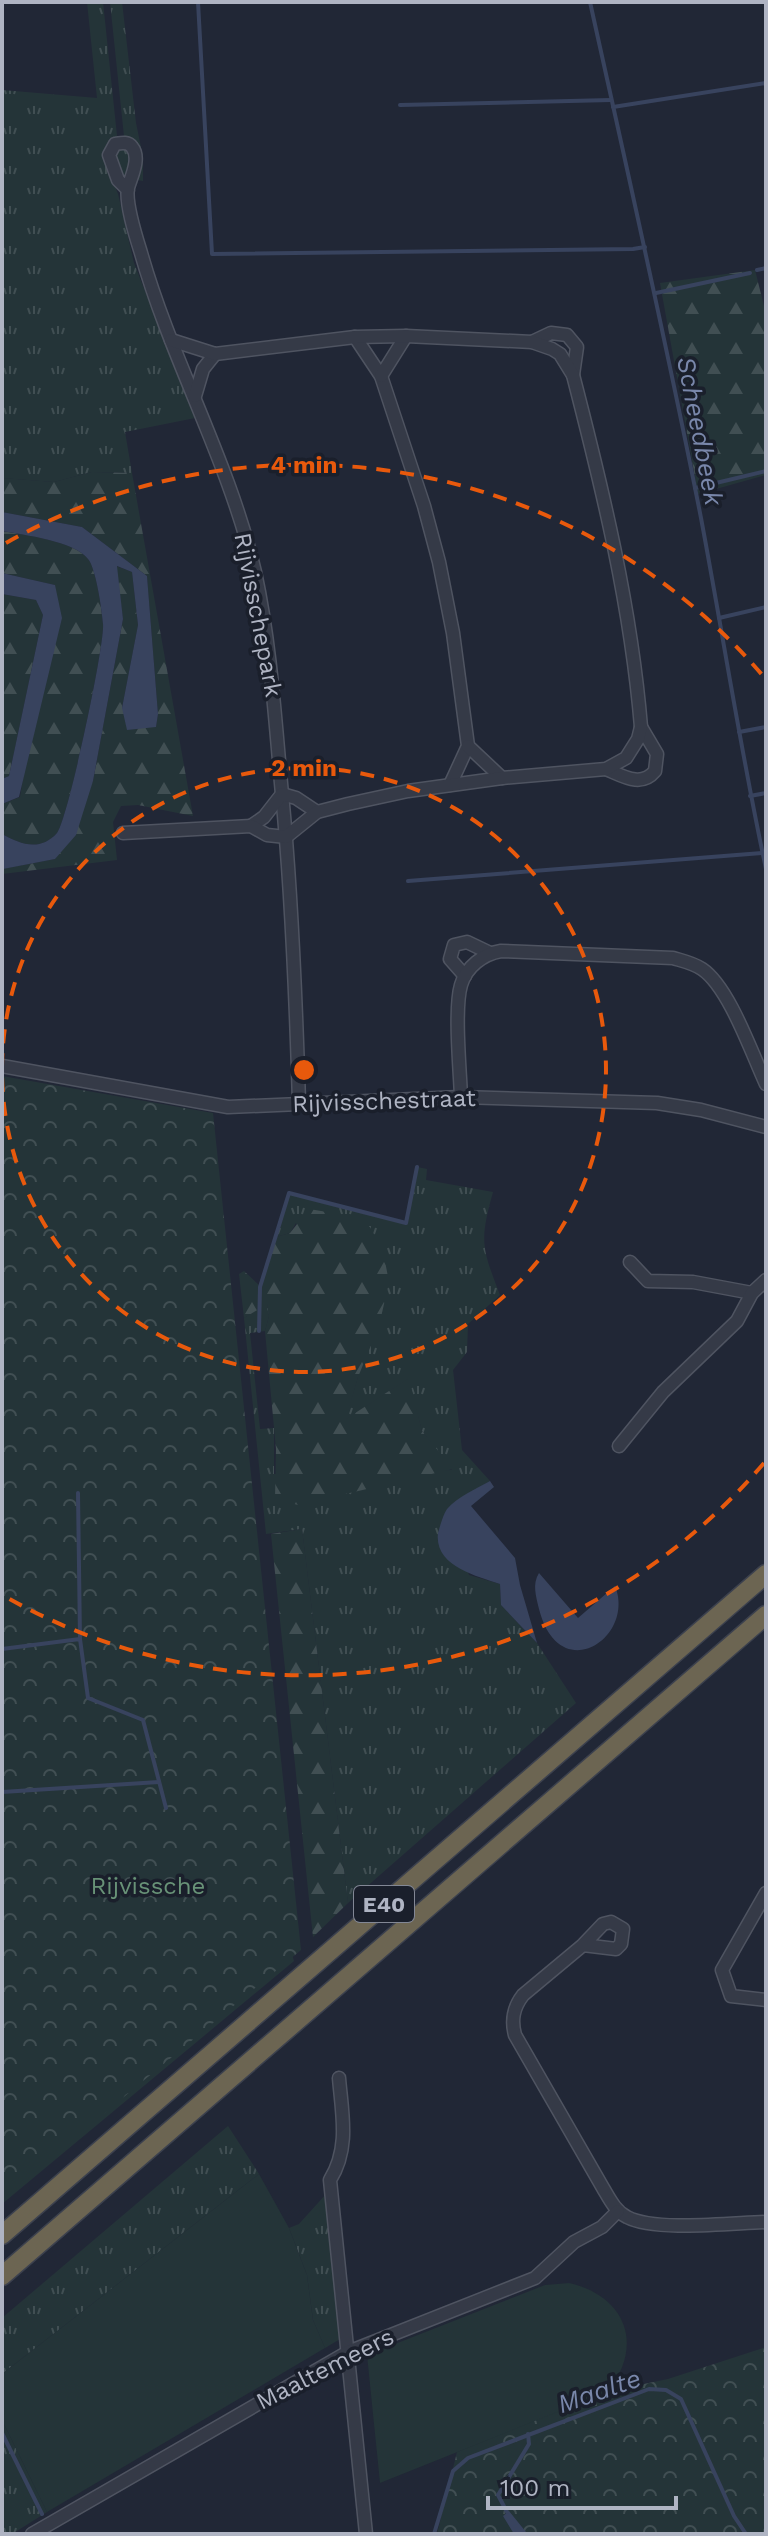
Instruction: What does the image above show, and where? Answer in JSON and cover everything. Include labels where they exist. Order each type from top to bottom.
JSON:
[{"type":"highway","name":"E40","points":[[2,2235],[766,1574]]},
{"type":"highway","name":"E40","points":[[2,2276],[766,1615]]},
{"type":"street","name":"Rijvisschepark","points":[[128,190],[133,224],[150,287],[233,498],[255,573],[272,668],[286,837],[299,1103]]},
{"type":"street","points":[[532,342],[551,333],[567,335],[577,347],[573,375]]},
{"type":"street","points":[[171,340],[215,354],[355,337],[406,336],[532,342],[552,349],[560,354],[573,375],[617,558],[641,727],[638,739],[626,758],[606,769],[502,778],[408,791],[317,812],[286,837],[267,835],[251,826]]},
{"type":"street","points":[[381,376],[406,336]]},
{"type":"street","points":[[355,337],[381,376],[439,562],[468,746],[450,785]]},
{"type":"street","points":[[195,396],[203,369],[215,354]]},
{"type":"street","points":[[606,769],[638,780],[645,780],[655,771],[657,754],[641,727]]},
{"type":"street","points":[[468,746],[502,778]]},
{"type":"street","points":[[123,833],[251,826],[264,817],[282,794],[296,798],[317,812]]},
{"type":"street","points":[[465,976],[450,959],[454,945],[467,942],[490,953]]},
{"type":"street","points":[[461,1097],[459,995],[471,968],[490,953],[501,951],[673,958],[688,962],[714,980],[725,997],[766,1084]]},
{"type":"street","name":"Rijvisschestraat","points":[[2,1066],[228,1107],[461,1097],[676,1104],[766,1127]]},
{"type":"street","points":[[630,1262],[648,1281],[693,1282],[752,1293]]},
{"type":"street","points":[[619,1446],[663,1392],[737,1321],[752,1293],[766,1280]]},
{"type":"street","points":[[766,1893],[722,1970],[731,1996],[766,2000]]},
{"type":"street","points":[[583,1945],[523,1995],[517,2003],[513,2024],[515,2035],[618,2211],[642,2222],[663,2224],[766,2222]]},
{"type":"street","points":[[339,2078],[344,2147],[339,2165],[330,2180],[366,2534]]},
{"type":"street","name":"Maaltemeers","points":[[32,2534],[348,2352],[535,2278],[574,2242],[602,2227],[618,2211]]},
{"type":"green space","points":[[87,2],[103,2],[117,136],[105,149],[109,172],[118,194],[134,263],[195,418],[125,432],[132,473],[92,472],[54,482],[2,478],[2,90],[97,98]]},
{"type":"green space","points":[[110,2],[122,2],[143,157],[143,181],[138,180],[137,149],[124,136]]},
{"type":"green space","points":[[126,147],[131,154],[128,175],[121,175],[114,158],[116,148]]},
{"type":"green space","points":[[755,270],[766,314],[766,475],[698,494],[660,283]]},
{"type":"green space","points":[[92,472],[132,473],[193,816],[138,805],[121,806],[113,822],[117,860],[2,874],[2,869],[55,859],[93,781],[123,619],[116,566],[132,572],[138,625],[122,708],[156,727],[158,714],[147,576],[82,527],[2,512],[2,478],[54,482]]},
{"type":"green space","points":[[2,531],[48,540],[72,548],[88,559],[94,571],[103,624],[85,731],[62,821],[57,833],[44,843],[37,844],[16,841],[2,834],[2,804],[20,797],[55,585],[2,573]]},
{"type":"green space","points":[[2,594],[36,600],[43,615],[9,776],[2,779]]},
{"type":"green space","name":"Rijvissche","points":[[2,1076],[213,1113],[301,1950],[2,2198]]},
{"type":"green space","points":[[417,1167],[427,1169],[426,1180],[493,1192],[484,1245],[500,1295],[468,1324],[467,1352],[453,1370],[462,1450],[490,1481],[447,1509],[469,1575],[500,1584],[501,1605],[537,1643],[576,1703],[348,1903],[302,1529],[266,1534],[244,1318],[267,1303],[269,1316],[265,1331],[250,1333],[260,1429],[274,1428],[274,1474],[452,1470],[422,1431],[408,1379],[345,1420],[358,1377],[296,1223],[290,1233],[276,1237],[289,1193],[405,1223]]},
{"type":"green space","points":[[309,1209],[345,1215],[370,1227],[383,1251],[389,1282],[379,1326],[358,1377],[346,1419],[409,1378],[422,1431],[453,1469],[298,1505],[275,1499],[276,1449],[265,1331],[269,1316],[267,1304],[244,1318],[239,1274],[244,1271],[260,1286],[276,1237],[290,1233]]},
{"type":"green space","points":[[302,1529],[348,1903],[313,1937],[271,1534]]},
{"type":"green space","points":[[291,1951],[294,1961],[2,2204],[2,2166]]},
{"type":"green space","points":[[228,2126],[259,2174],[2,2374],[2,2318]]},
{"type":"green space","points":[[259,2174],[289,2228],[307,2275],[313,2320],[325,2348],[47,2512],[2,2420],[2,2374]]},
{"type":"green space","points":[[327,2193],[340,2339],[325,2348],[313,2320],[307,2275],[289,2228],[299,2224]]},
{"type":"green space","points":[[569,2283],[604,2299],[624,2325],[627,2341],[625,2357],[619,2375],[607,2392],[380,2483],[367,2355],[545,2285]]},
{"type":"green space","points":[[766,2347],[766,2534],[437,2534],[457,2452],[605,2392],[668,2379]]},
{"type":"green space","points":[[2,2420],[47,2512],[12,2534],[2,2534]]},
{"type":"water","points":[[2,512],[82,527],[147,576],[158,714],[156,727],[127,730],[122,708],[138,625],[132,572],[117,566],[123,619],[93,781],[76,835],[55,859],[3,869],[2,834],[23,843],[44,843],[57,833],[62,821],[92,696],[103,624],[96,580],[88,559],[60,543],[2,531]]},
{"type":"water","points":[[2,573],[55,585],[62,618],[19,797],[2,804],[2,779],[9,776],[43,615],[36,600],[2,594]]},
{"type":"water","points":[[490,1481],[494,1487],[471,1506],[515,1558],[537,1643],[501,1605],[500,1584],[458,1568],[443,1554],[439,1544],[438,1533],[447,1509],[461,1497]]},
{"type":"water","points":[[539,1573],[578,1618],[615,1586],[619,1605],[615,1623],[605,1637],[592,1647],[577,1650],[562,1646],[549,1633],[539,1609],[535,1586]]},
{"type":"water","points":[[509,2511],[529,2534],[514,2534],[503,2516]]},
{"type":"waterway","points":[[198,2],[212,254],[645,247]]},
{"type":"waterway","name":"Scheedbeek","points":[[590,2],[688,453],[766,869]]},
{"type":"waterway","points":[[613,107],[766,83]]},
{"type":"waterway","points":[[400,105],[611,100]]},
{"type":"waterway","points":[[757,270],[766,268]]},
{"type":"waterway","points":[[656,293],[750,273]]},
{"type":"waterway","points":[[695,488],[766,471]]},
{"type":"waterway","points":[[719,618],[766,607]]},
{"type":"waterway","points":[[739,732],[766,727]]},
{"type":"waterway","points":[[750,796],[766,793]]},
{"type":"waterway","points":[[408,881],[762,853]]},
{"type":"waterway","points":[[259,1331],[260,1287],[289,1193],[406,1223],[417,1167]]},
{"type":"waterway","points":[[78,1493],[80,1639]]},
{"type":"waterway","points":[[2,1649],[80,1639],[88,1698],[143,1720],[166,1808]]},
{"type":"waterway","points":[[2,1792],[159,1782]]},
{"type":"waterway","name":"Maalte","points":[[434,2534],[453,2471],[468,2458],[649,2389],[666,2390],[681,2399],[734,2516],[746,2534]]},
{"type":"waterway","points":[[2,2433],[42,2514]]},
{"type":"waterway","points":[[507,2512],[498,2495],[529,2444],[528,2434]]}]
